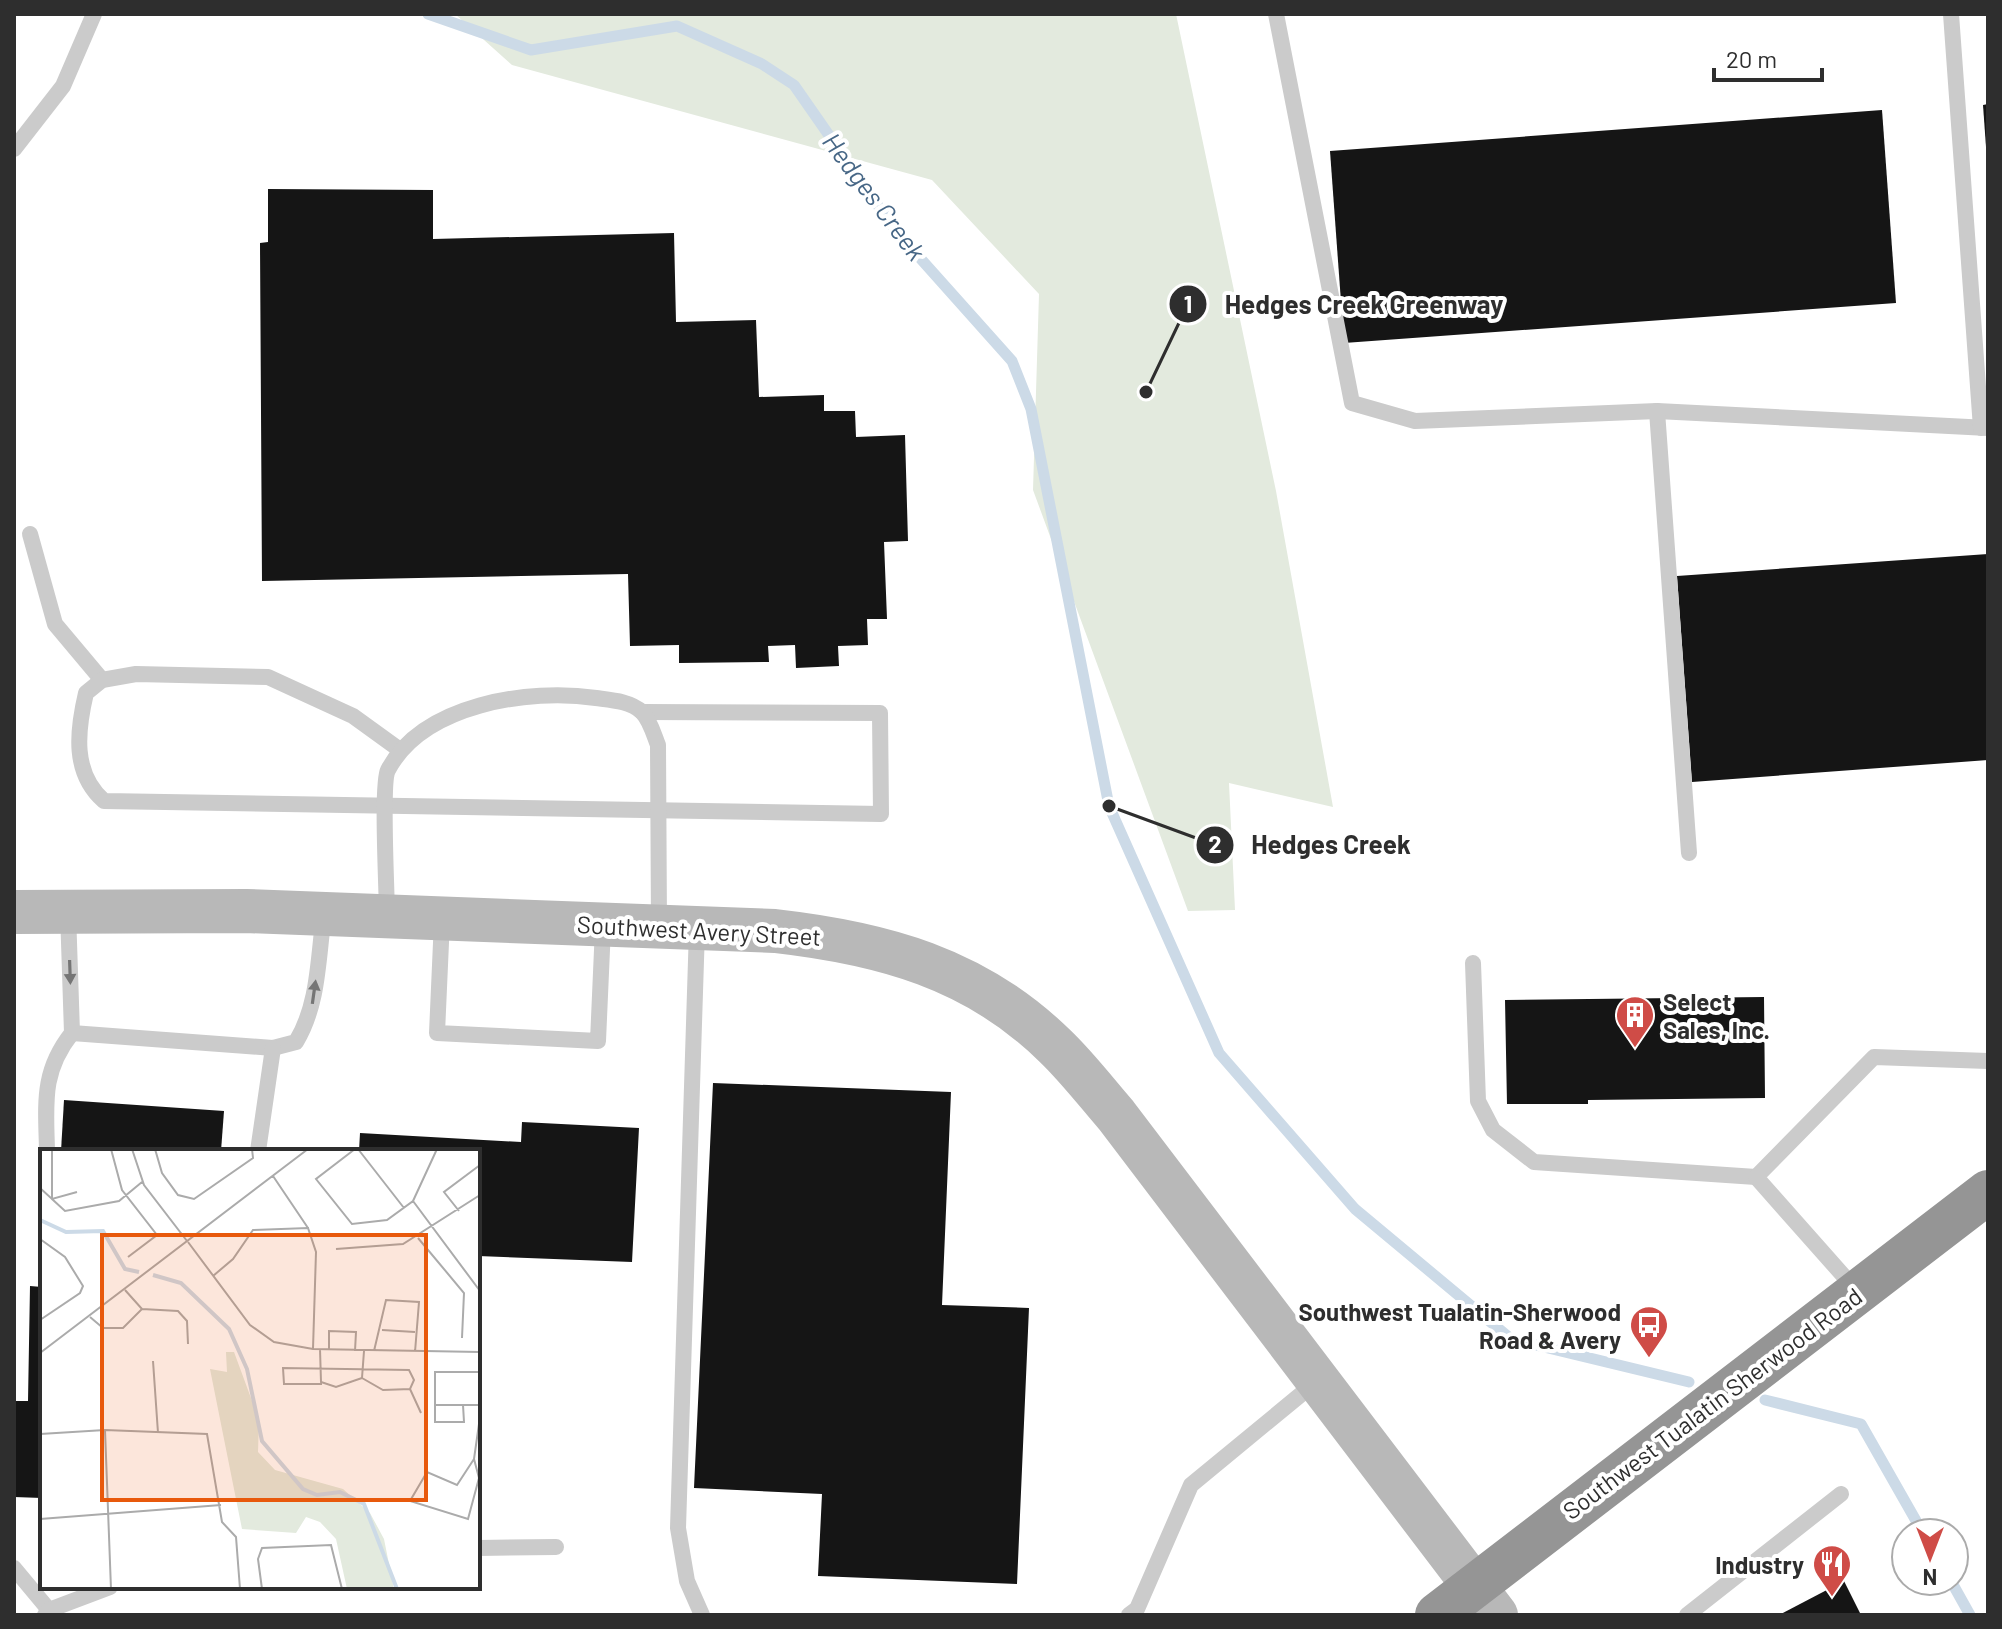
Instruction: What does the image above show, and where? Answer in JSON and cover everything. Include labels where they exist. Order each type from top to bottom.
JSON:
[{"type":"highway","name":"Southwest Tualatin Sherwood Road","points":[[1437,1615],[1484,1601],[1858,1292],[1988,1192]]},
{"type":"main road","name":"Southwest Avery Street","points":[[14,912],[246,911],[775,931],[839,938],[889,951],[941,970],[977,987],[1014,1011],[1054,1045],[1116,1115],[1484,1601]]},
{"type":"lane","points":[[14,149],[63,86],[94,14]]},
{"type":"lane","points":[[1276,14],[1352,403],[1415,421],[1657,411],[1984,428],[1951,14]]},
{"type":"lane","points":[[1657,411],[1689,853]]},
{"type":"lane","points":[[30,534],[55,624],[102,680]]},
{"type":"lane","points":[[387,917],[386,807],[386,774],[400,750],[428,730],[466,709],[510,699],[577,695],[621,702],[642,712],[880,713],[881,814],[386,807],[104,801],[93,791],[83,771],[79,738],[86,693],[102,680],[136,674],[268,677],[353,716],[400,750]]},
{"type":"lane","points":[[642,712],[658,745],[659,811],[678,927],[678,1528],[687,1581],[702,1615]]},
{"type":"lane","points":[[47,1149],[46,1089],[57,1052],[72,1033],[68,912]]},
{"type":"lane","points":[[72,1033],[273,1048],[296,1042],[307,1025],[313,1004],[324,914]]},
{"type":"lane","points":[[442,919],[437,1033],[598,1041],[603,925]]},
{"type":"lane","points":[[1473,963],[1478,1101],[1493,1130],[1534,1162],[1756,1177],[1858,1292]]},
{"type":"lane","points":[[258,1149],[273,1048]]},
{"type":"lane","points":[[1756,1177],[1874,1057],[1988,1061]]},
{"type":"lane","points":[[1129,1615],[1137,1609],[1191,1485],[1318,1381]]},
{"type":"lane","points":[[1687,1615],[1841,1494]]},
{"type":"lane","points":[[480,1548],[556,1547]]},
{"type":"lane","points":[[14,1568],[47,1613],[105,1589]]},
{"type":"shaded area","points":[[455,14],[1176,14],[1276,491],[1333,807],[1229,783],[1235,910],[1188,911],[1033,490],[1039,294],[932,180],[512,65]]},
{"type":"building","points":[[1988,104],[1988,147],[1986,147],[1983,105]]},
{"type":"building","points":[[1882,110],[1896,303],[1344,343],[1330,151]]},
{"type":"building","points":[[268,189],[433,190],[433,239],[674,233],[676,322],[756,320],[759,397],[824,395],[824,411],[855,411],[856,437],[905,435],[908,541],[884,542],[887,619],[867,619],[868,645],[838,646],[839,666],[796,668],[795,645],[768,646],[769,662],[679,663],[679,645],[630,646],[628,574],[262,581],[260,243],[268,242]]},
{"type":"building","points":[[1988,554],[1988,760],[1692,782],[1677,576]]},
{"type":"building","name":"Select Sales, Inc.","points":[[1764,997],[1765,1098],[1507,1104],[1505,1000]]},
{"type":"building","points":[[713,1083],[951,1092],[942,1305],[1029,1308],[1017,1584],[818,1576],[822,1494],[694,1488]]},
{"type":"building","points":[[64,1100],[224,1111],[221,1149],[61,1149]]},
{"type":"building","points":[[522,1122],[639,1128],[632,1262],[480,1256],[480,1149],[359,1149],[360,1133],[521,1142]]},
{"type":"building","points":[[30,1286],[40,1287],[40,1498],[14,1497],[16,1401],[28,1401]]},
{"type":"building","name":"Industry","points":[[1844,1581],[1861,1615],[1779,1615]]},
{"type":"waterway","name":"Hedges Creek","points":[[428,14],[531,50],[677,26],[762,64],[794,85],[895,230],[1012,361],[1031,409],[1109,806],[1219,1053],[1355,1209],[1511,1339],[1689,1382]]},
{"type":"waterway","name":"Hedges Creek","points":[[1765,1400],[1861,1424],[1914,1517]]},
{"type":"waterway","name":"Hedges Creek","points":[[1960,1597],[1970,1615]]},
{"type":"place","name":"Hedges Creek Greenway","points":[[1146,392]]},
{"type":"place","name":"Hedges Creek","points":[[1109,806]]},
{"type":"place","name":"Select Sales, Inc.","points":[[1635,1049]]},
{"type":"place","name":"Southwest Tualatin-Sherwood Road & Avery","points":[[1649,1359]]},
{"type":"place","name":"Industry","points":[[1832,1598]]}]
